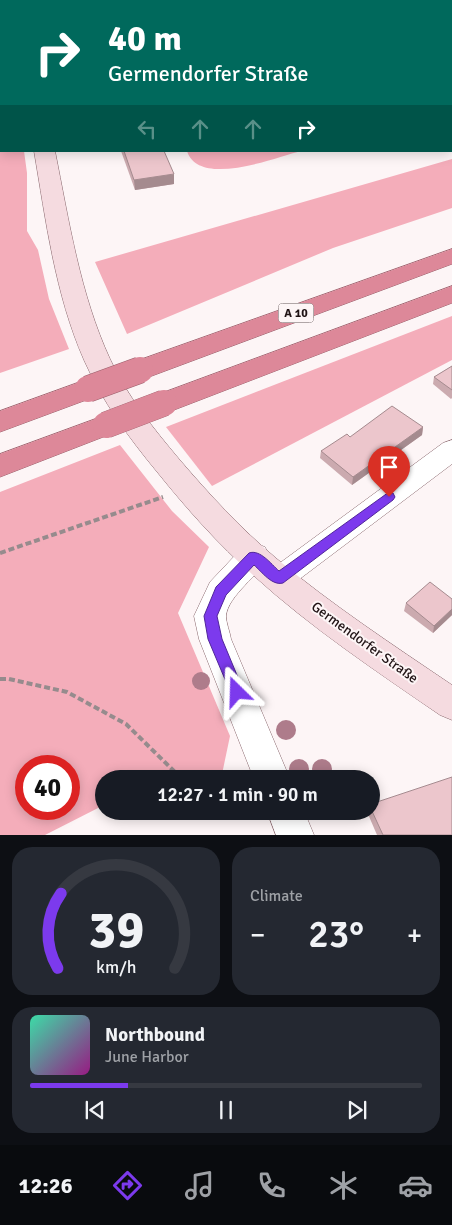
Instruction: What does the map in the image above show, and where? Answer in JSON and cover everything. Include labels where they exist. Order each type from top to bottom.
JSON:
[{"type":"highway","name":"A 10","points":[[0,422],[452,256]]},
{"type":"highway","points":[[0,466],[452,294]]},
{"type":"main road","name":"Germendorfer Straße","points":[[44,152],[67,272],[90,342],[118,400],[137,427],[187,488],[279,579],[366,645],[452,704]]},
{"type":"street","points":[[279,579],[452,450]]},
{"type":"street","points":[[254,556],[221,591],[210,616],[215,639],[268,770]]},
{"type":"street","points":[[289,820],[295,835]]},
{"type":"path","points":[[0,553],[89,524],[187,488]]},
{"type":"path","points":[[0,679],[9,679],[67,692],[126,724],[173,770]]},
{"type":"shaded area","points":[[0,152],[24,152],[27,173],[27,231],[38,250],[49,299],[69,349],[0,373]]},
{"type":"shaded area","points":[[188,152],[298,152],[238,168],[206,168],[194,162]]},
{"type":"shaded area","points":[[452,159],[452,208],[333,248],[127,334],[95,262]]},
{"type":"shaded area","points":[[452,316],[452,360],[212,486],[166,427]]},
{"type":"shaded area","points":[[120,445],[172,511],[209,547],[178,613],[230,736],[223,770],[95,770],[95,810],[80,817],[80,755],[15,755],[15,820],[74,820],[45,835],[0,835],[0,492]]},
{"type":"building","points":[[124,152],[164,152],[174,174],[134,180]]},
{"type":"building","points":[[452,366],[452,390],[434,377]]},
{"type":"building","points":[[392,406],[423,427],[353,477],[321,451],[347,434],[350,437]]},
{"type":"building","points":[[430,582],[452,599],[452,609],[434,626],[406,603]]},
{"type":"building","points":[[452,777],[452,835],[383,835],[376,820],[380,820],[380,801]]},
{"type":"route","points":[[237,692],[215,639],[210,616],[221,591],[254,556],[279,579],[389,497]]}]
